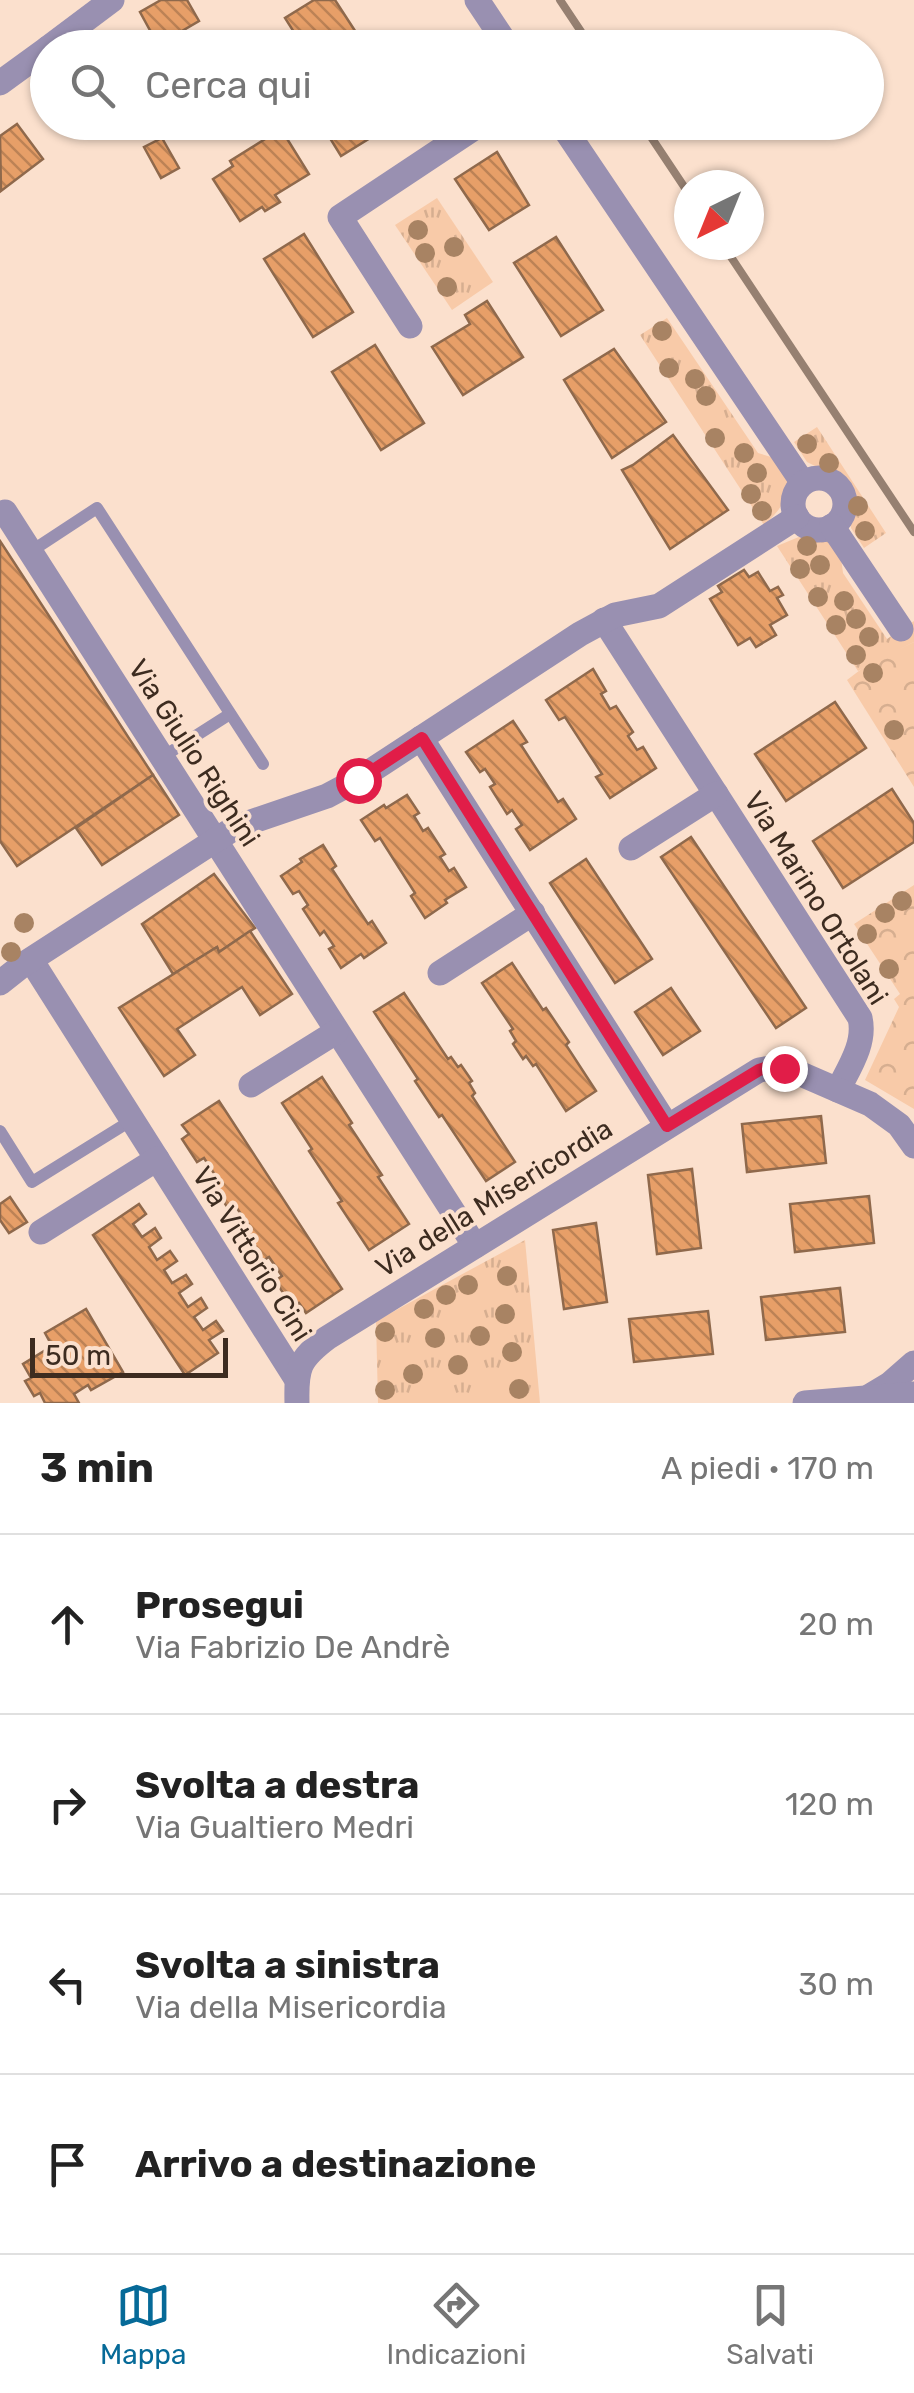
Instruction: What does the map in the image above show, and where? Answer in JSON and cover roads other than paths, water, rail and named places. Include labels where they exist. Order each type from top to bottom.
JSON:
[{"type":"street","points":[[72,30],[112,0]]},
{"type":"street","points":[[477,0],[497,30]]},
{"type":"street","points":[[0,83],[30,61]]},
{"type":"street","points":[[410,326],[340,217],[456,140]]},
{"type":"street","points":[[572,140],[803,484]]},
{"type":"street","points":[[815,478],[832,480],[843,492],[842,517],[822,530],[803,524],[793,502],[803,484],[815,478]]},
{"type":"street","name":"Via Giulio Righini","points":[[0,515],[4,512],[475,1246]]},
{"type":"street","points":[[0,983],[236,826],[328,796],[358,780],[604,620],[659,606],[797,518]]},
{"type":"street","points":[[832,526],[901,629]]},
{"type":"street","name":"Via Marino Ortolani","points":[[604,620],[860,1018],[858,1050],[838,1090]]},
{"type":"street","points":[[422,738],[667,1126]]},
{"type":"street","name":"Via Marino Ortolani","points":[[630,848],[716,794]]},
{"type":"street","points":[[440,974],[533,914]]},
{"type":"street","name":"Via Vittorio Cini","points":[[30,960],[297,1392]]},
{"type":"street","points":[[251,1085],[336,1032]]},
{"type":"street","name":"Via della Misericordia","points":[[297,1392],[303,1358],[312,1349],[746,1077],[768,1067],[794,1070],[879,1109],[912,1139]]},
{"type":"street","name":"Via Vittorio Cini","points":[[41,1232],[156,1159]]},
{"type":"street","points":[[865,1398],[914,1364]]},
{"type":"street","points":[[804,1403],[914,1394]]},
{"type":"lane","points":[[30,552],[97,508],[263,764]]},
{"type":"lane","points":[[161,758],[230,714]]},
{"type":"lane","points":[[0,1131],[32,1182],[132,1120]]},
{"type":"railway","points":[[560,0],[580,30]]},
{"type":"railway","points":[[653,140],[674,172]]},
{"type":"railway","points":[[733,260],[914,532]]}]
